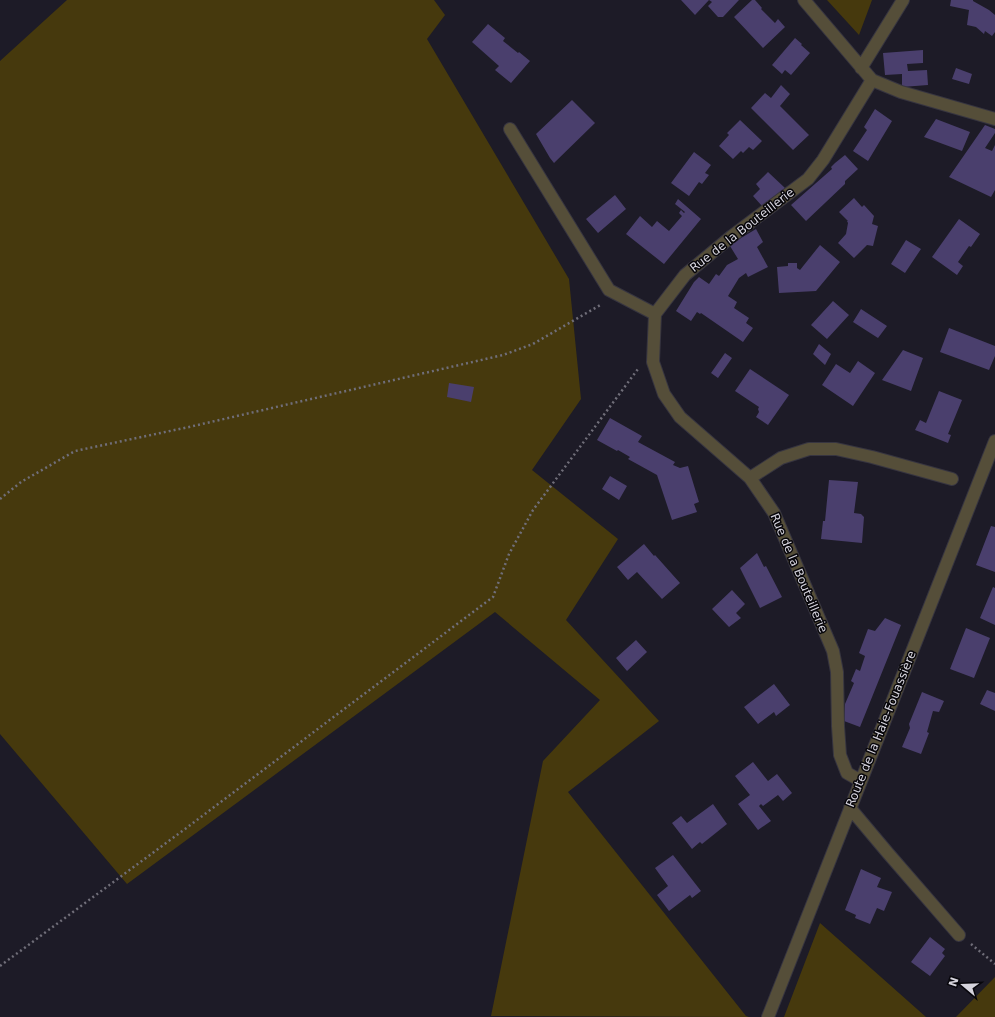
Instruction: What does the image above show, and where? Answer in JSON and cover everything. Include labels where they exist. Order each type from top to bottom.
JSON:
[{"type":"street","points":[[804,0],[872,80],[901,92],[995,119]]},
{"type":"street","points":[[861,68],[902,1]]},
{"type":"street","name":"Rue de la Bouteillerie","points":[[861,781],[847,773],[840,755],[837,672],[833,651],[774,513],[750,478],[680,417],[664,394],[653,362],[655,314],[685,275],[732,236],[808,180],[823,160],[872,80]]},
{"type":"street","points":[[510,129],[608,290],[655,314]]},
{"type":"street","name":"Route de la Haie-Fouassière","points":[[768,1017],[995,441]]},
{"type":"street","points":[[750,478],[781,458],[809,449],[836,449],[872,457],[952,479]]},
{"type":"street","points":[[850,808],[960,935]]},
{"type":"path","points":[[0,499],[21,482],[75,451],[197,426],[503,355],[533,344],[618,296]]},
{"type":"path","points":[[0,966],[494,598],[509,554],[533,510],[640,367],[653,362]]},
{"type":"path","points":[[960,935],[995,964]]},
{"type":"shaded area","points":[[67,0],[434,0],[445,15],[427,39],[569,279],[581,399],[532,470],[618,539],[566,620],[659,721],[568,792],[746,1016],[749,1017],[491,1016],[543,761],[600,700],[495,612],[127,884],[0,734],[0,61]]},
{"type":"shaded area","points":[[827,0],[872,0],[859,35]]},
{"type":"shaded area","points":[[820,923],[926,1017],[784,1017]]},
{"type":"shaded area","points":[[995,977],[995,1017],[956,1017]]},
{"type":"building","points":[[681,0],[709,0],[695,15]]},
{"type":"building","points":[[709,0],[739,0],[723,17],[718,17],[708,6],[712,2]]},
{"type":"building","points":[[752,0],[755,0],[762,8],[761,9],[775,23],[778,19],[785,27],[763,48],[734,17]]},
{"type":"building","points":[[951,0],[973,0],[995,15],[995,32],[992,36],[985,31],[984,34],[976,27],[967,25],[969,10],[950,6]]},
{"type":"building","points":[[488,24],[505,38],[503,41],[530,61],[511,83],[495,70],[499,66],[472,42]]},
{"type":"building","points":[[795,38],[810,53],[791,75],[785,70],[782,74],[772,65]]},
{"type":"building","points":[[923,50],[923,63],[907,64],[908,71],[927,70],[928,85],[902,87],[902,74],[885,75],[883,53]]},
{"type":"building","points":[[956,68],[972,74],[969,84],[952,79]]},
{"type":"building","points":[[781,85],[790,94],[780,106],[809,135],[793,150],[751,108],[765,93],[771,98]]},
{"type":"building","points":[[572,100],[595,123],[554,163],[536,134]]},
{"type":"building","points":[[875,109],[892,121],[868,161],[853,151],[867,130],[864,127]]},
{"type":"building","points":[[936,119],[970,132],[962,151],[924,137]]},
{"type":"building","points":[[740,120],[762,141],[753,150],[749,147],[743,153],[741,151],[733,159],[719,146],[729,135],[727,133]]},
{"type":"building","points":[[985,125],[995,129],[995,133],[985,148],[992,151],[995,145],[995,190],[991,197],[949,177]]},
{"type":"building","points":[[694,152],[711,165],[705,173],[709,175],[702,184],[699,182],[689,196],[671,183]]},
{"type":"building","points":[[845,155],[858,169],[845,181],[845,184],[806,221],[791,205],[832,169],[831,167]]},
{"type":"building","points":[[768,172],[785,188],[762,206],[753,196],[760,189],[756,184]]},
{"type":"building","points":[[615,195],[626,209],[598,233],[586,219]]},
{"type":"building","points":[[854,198],[862,207],[864,205],[874,216],[872,224],[878,226],[873,246],[867,245],[854,258],[838,243],[846,234],[848,223],[848,221],[839,212]]},
{"type":"building","points":[[678,199],[701,219],[664,264],[626,234],[640,216],[652,227],[657,221],[669,231],[682,216],[679,213],[681,210],[684,213],[685,212],[675,204]]},
{"type":"building","points":[[959,219],[980,234],[971,247],[969,246],[958,262],[963,266],[957,275],[932,257]]},
{"type":"building","points":[[756,229],[763,242],[757,247],[768,267],[748,277],[746,273],[739,278],[728,296],[737,302],[734,308],[749,318],[746,323],[753,328],[743,342],[701,313],[700,314],[697,312],[691,321],[676,311],[694,282],[699,277],[709,284],[716,274],[719,276],[727,265],[738,259],[730,246]]},
{"type":"building","points":[[906,240],[921,249],[905,273],[891,264]]},
{"type":"building","points":[[820,245],[840,262],[816,291],[779,293],[777,267],[788,266],[788,263],[797,263],[797,268],[800,270]]},
{"type":"building","points":[[833,301],[849,315],[827,339],[811,325]]},
{"type":"building","points":[[861,309],[887,326],[878,338],[853,322]]},
{"type":"building","points":[[949,328],[995,346],[995,356],[989,370],[940,352]]},
{"type":"building","points":[[819,344],[831,354],[825,365],[813,354]]},
{"type":"building","points":[[903,350],[923,358],[911,391],[882,380]]},
{"type":"building","points":[[725,353],[732,358],[718,378],[711,373]]},
{"type":"building","points":[[858,361],[875,373],[853,406],[822,385],[836,364],[850,373]]},
{"type":"building","points":[[750,369],[789,395],[768,425],[756,417],[759,412],[759,407],[735,391]]},
{"type":"building","points":[[449,383],[474,387],[471,402],[447,397]]},
{"type":"building","points":[[939,391],[962,400],[948,434],[951,435],[948,443],[915,430],[920,420],[926,423]]},
{"type":"building","points":[[610,418],[642,436],[638,442],[675,462],[673,465],[680,468],[688,466],[699,502],[694,504],[697,512],[672,520],[657,475],[628,459],[630,457],[618,450],[617,451],[597,440]]},
{"type":"building","points":[[610,476],[627,486],[619,500],[602,489]]},
{"type":"building","points":[[829,480],[858,482],[854,513],[861,514],[864,517],[862,543],[821,539],[823,521],[825,521]]},
{"type":"building","points":[[991,526],[995,527],[995,572],[976,565]]},
{"type":"building","points":[[644,544],[680,583],[662,599],[637,572],[628,580],[617,567]]},
{"type":"building","points":[[757,553],[764,567],[766,566],[782,597],[760,608],[740,568]]},
{"type":"building","points":[[993,587],[995,588],[995,625],[980,618]]},
{"type":"building","points":[[732,590],[745,604],[736,613],[741,618],[729,627],[712,609]]},
{"type":"building","points":[[885,618],[901,625],[860,727],[844,721],[845,704],[854,683],[851,681],[856,669],[860,671],[865,656],[859,653],[868,629],[875,631]]},
{"type":"building","points":[[966,628],[990,638],[974,678],[950,669]]},
{"type":"building","points":[[636,640],[647,652],[627,671],[616,658]]},
{"type":"building","points":[[774,684],[790,705],[776,716],[774,712],[758,724],[744,707]]},
{"type":"building","points":[[987,690],[995,693],[995,711],[980,704]]},
{"type":"building","points":[[922,692],[944,701],[939,712],[933,711],[927,732],[929,733],[921,754],[902,747],[910,728],[909,724]]},
{"type":"building","points":[[753,762],[768,781],[777,774],[792,793],[783,801],[778,795],[763,806],[761,804],[759,806],[771,821],[758,830],[738,804],[750,795],[735,776]]},
{"type":"building","points":[[713,804],[727,824],[702,844],[700,842],[692,849],[672,823],[681,816],[687,823]]},
{"type":"building","points":[[673,855],[701,891],[692,898],[690,895],[669,911],[657,895],[668,886],[655,868]]},
{"type":"building","points":[[861,869],[881,878],[877,887],[892,892],[884,911],[877,908],[870,924],[855,918],[856,915],[845,910]]},
{"type":"building","points":[[930,937],[945,949],[942,953],[945,956],[930,976],[911,962]]}]
